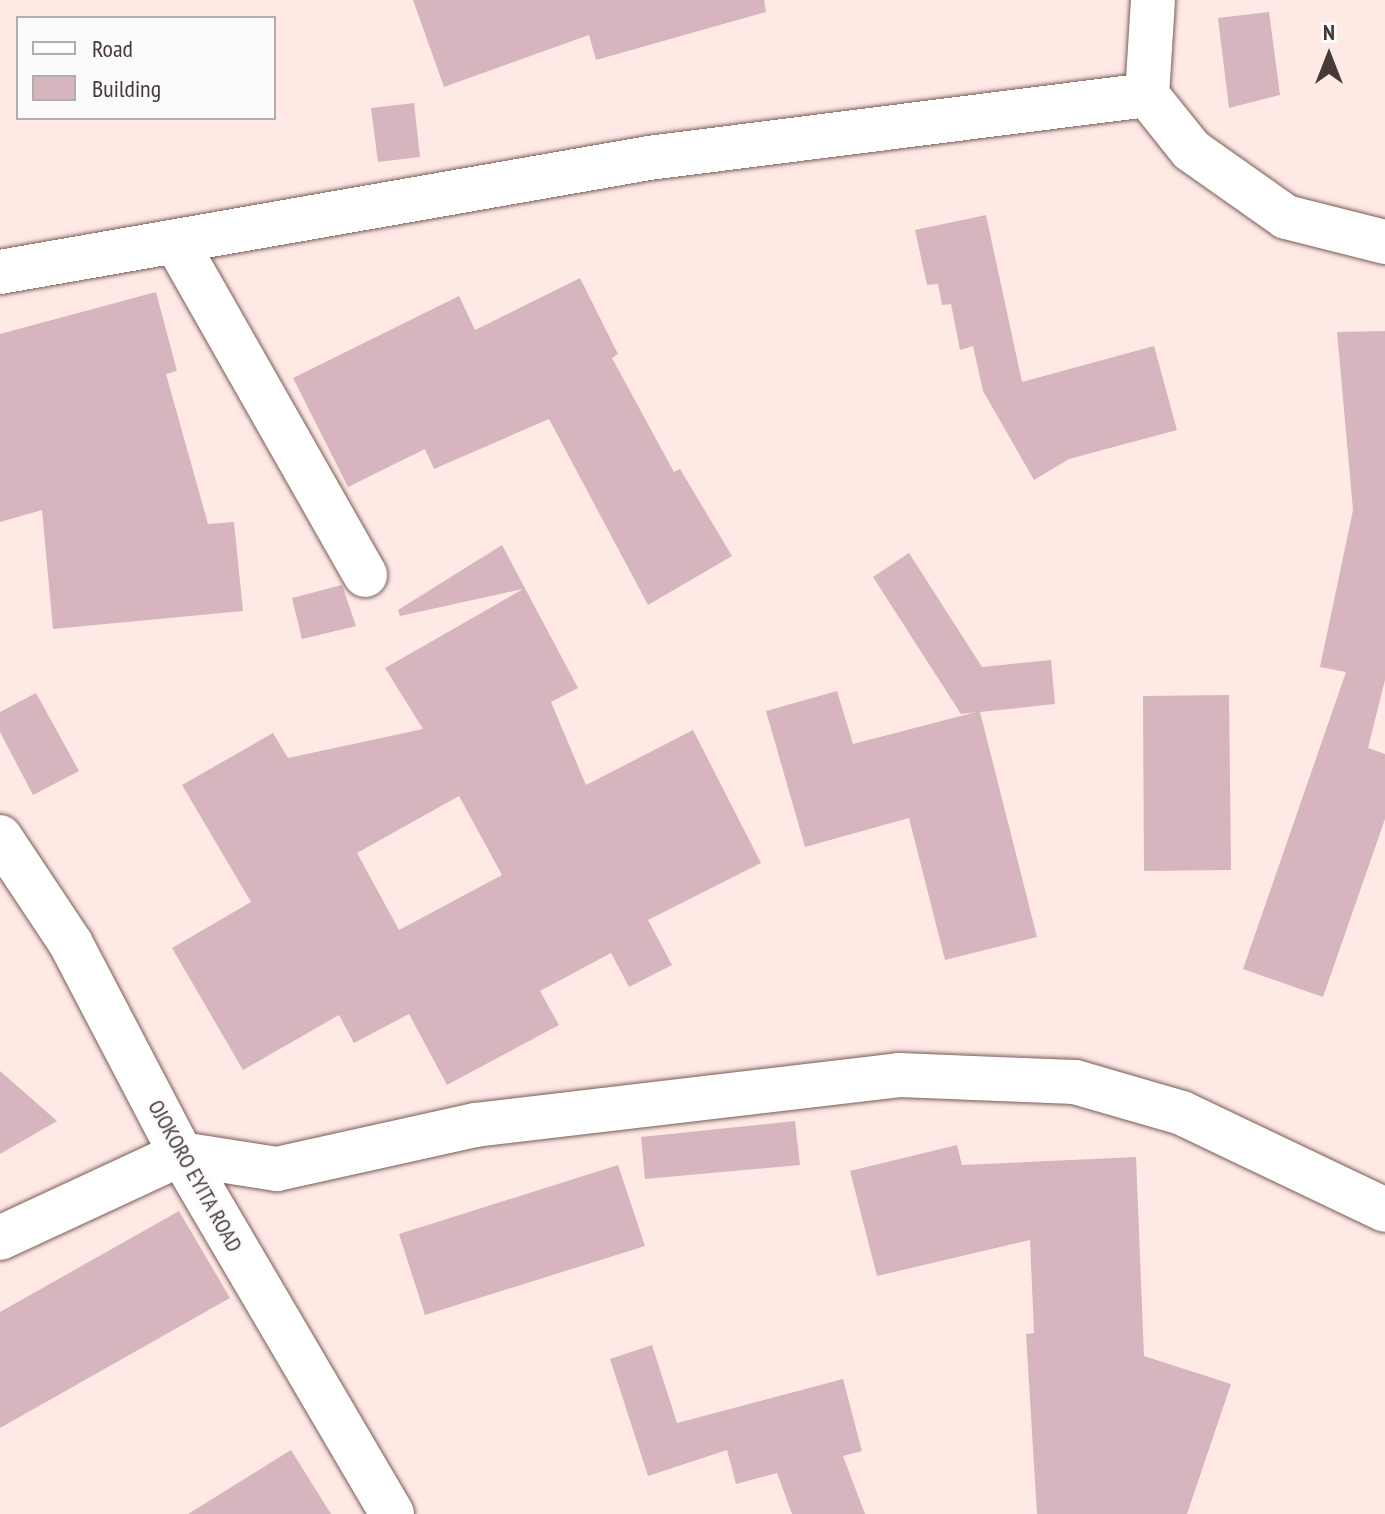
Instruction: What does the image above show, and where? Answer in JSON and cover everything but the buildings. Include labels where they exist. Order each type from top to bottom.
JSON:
[{"type":"street","points":[[1153,0],[1147,95],[1191,150],[1286,217],[1385,242]]},
{"type":"street","points":[[0,272],[649,158],[1147,95]]},
{"type":"street","points":[[176,242],[365,575]]},
{"type":"street","name":"OJOKORO EYITA ROAD","points":[[0,837],[71,944],[181,1154],[392,1514]]},
{"type":"street","points":[[0,1238],[181,1154],[277,1169],[475,1125],[899,1075],[1059,1081],[1182,1113],[1385,1210]]}]
